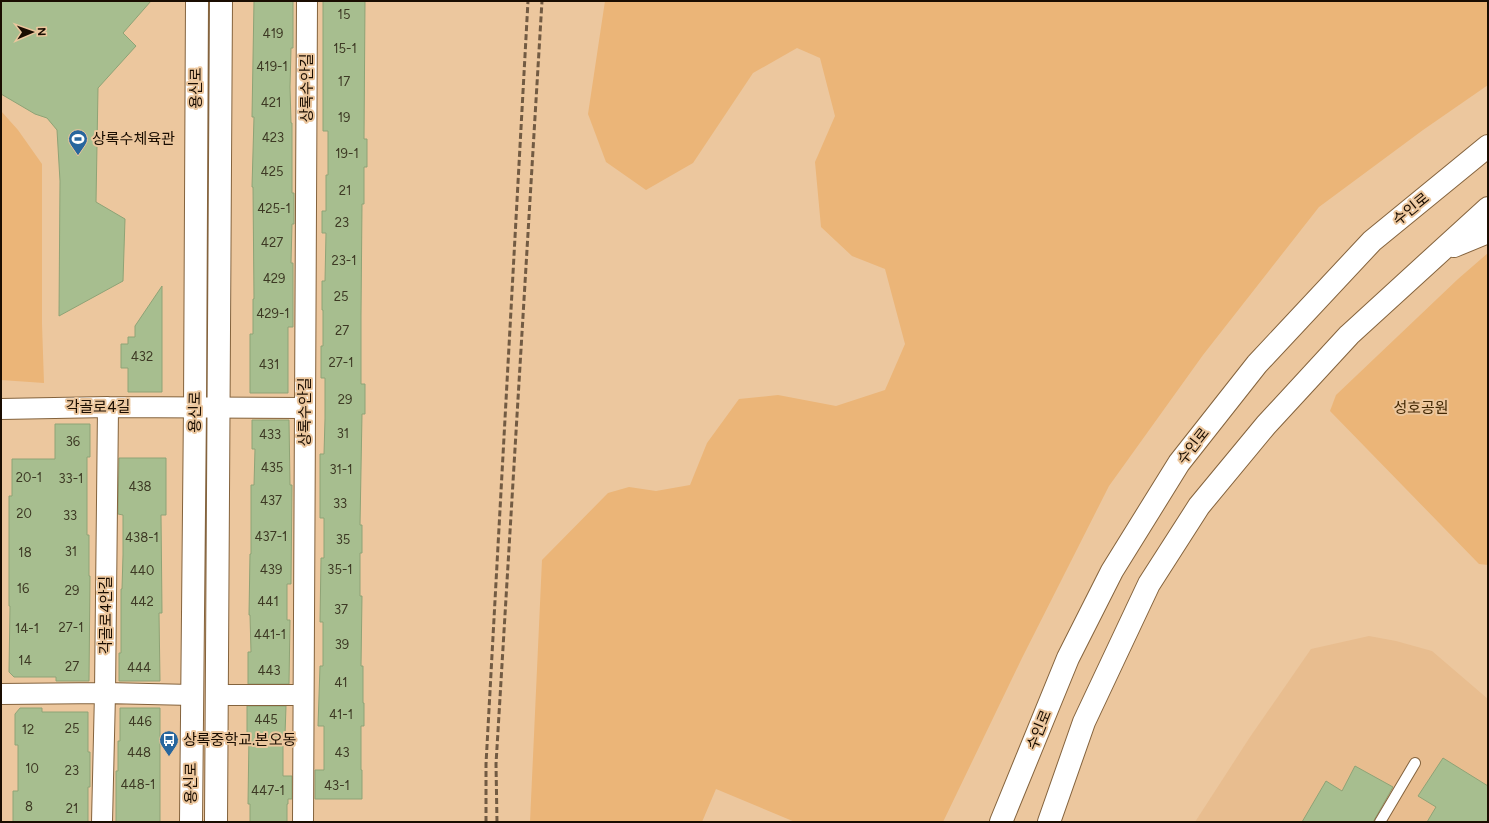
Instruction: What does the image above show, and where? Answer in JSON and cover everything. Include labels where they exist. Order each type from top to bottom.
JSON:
[{"type":"main road","name":"용신로","points":[[190,822],[195,407],[197,1]]},
{"type":"main road","name":"용신로","points":[[216,822],[221,1]]},
{"type":"main road","name":"수인로","points":[[1001,822],[1068,658],[1112,571],[1179,463],[1257,364],[1372,241],[1488,146]]},
{"type":"main road","points":[[1049,822],[1084,722],[1149,584],[1199,506],[1266,425],[1348,334],[1488,208]]},
{"type":"main road","points":[[1438,253],[1488,232]]},
{"type":"street","name":"상록수안길","points":[[302,822],[307,1]]},
{"type":"street","name":"각골로4안길","points":[[102,822],[108,407]]},
{"type":"street","name":"각골로4길","points":[[1,408],[305,408]]},
{"type":"street","points":[[1,694],[105,693],[192,695]]},
{"type":"street","points":[[217,695],[302,695]]},
{"type":"lane","points":[[1380,822],[1415,763]]},
{"type":"shaded area","points":[[1369,636],[1396,641],[1432,651],[1488,699],[1488,822],[1195,822],[1250,737],[1311,649]]},
{"type":"green space","points":[[605,1],[1488,1],[1488,85],[1423,130],[1319,207],[1203,355],[1109,486],[1022,658],[943,822],[795,822],[716,789],[702,822],[530,822],[542,560],[608,493],[629,487],[656,491],[690,485],[707,443],[739,399],[778,395],[836,406],[885,390],[905,344],[885,269],[852,256],[821,227],[815,162],[835,116],[820,58],[797,48],[753,73],[693,163],[646,190],[606,162],[588,114]]},
{"type":"green space","points":[[1,111],[18,130],[42,164],[42,324],[44,383],[1,380]]},
{"type":"green space","name":"성호공원","points":[[1488,253],[1488,565],[1479,564],[1330,411],[1336,395],[1458,279]]},
{"type":"building","name":"상록수체육관","points":[[1,1],[151,1],[123,33],[136,46],[98,88],[96,202],[125,219],[123,281],[59,316],[60,181],[57,130],[47,118],[35,114],[1,94]]},
{"type":"building","points":[[254,1],[293,1],[293,48],[291,48],[290,87],[292,123],[292,193],[294,193],[294,224],[292,224],[291,263],[293,263],[293,327],[288,327],[288,393],[250,393],[250,334],[253,334],[254,299],[252,187],[254,117],[252,117]]},
{"type":"building","points":[[323,1],[365,1],[364,139],[367,139],[367,167],[364,167],[364,204],[362,204],[361,384],[365,384],[365,414],[362,414],[360,525],[362,525],[362,553],[360,553],[360,596],[362,596],[361,666],[363,666],[364,703],[364,726],[361,726],[362,799],[315,799],[315,770],[324,770],[324,726],[318,726],[320,666],[323,666],[323,622],[320,622],[321,558],[324,558],[324,518],[320,518],[320,454],[324,454],[325,419],[325,378],[321,378],[321,346],[323,346],[322,281],[325,281],[326,233],[322,233],[322,211],[326,211],[326,175],[328,175],[328,131],[323,131]]},
{"type":"building","points":[[162,286],[162,392],[128,392],[128,368],[121,368],[121,344],[128,344],[128,337],[135,337],[135,326]]},
{"type":"building","points":[[252,420],[289,420],[290,485],[292,485],[291,584],[287,584],[287,620],[290,620],[289,684],[248,684],[248,652],[251,652],[249,615],[251,485],[254,485],[255,449],[252,449]]},
{"type":"building","points":[[55,424],[90,424],[90,457],[87,457],[87,535],[89,535],[90,576],[89,681],[56,681],[56,677],[14,677],[9,672],[9,496],[12,496],[12,459],[55,459]]},
{"type":"building","points":[[119,458],[166,458],[166,515],[161,515],[162,613],[159,613],[160,681],[119,681],[119,653],[121,653],[123,515],[118,514]]},
{"type":"building","points":[[247,706],[286,706],[285,735],[283,735],[283,776],[292,776],[292,799],[288,799],[287,822],[250,822],[250,804],[248,804],[249,735],[247,735]]},
{"type":"building","points":[[20,708],[42,708],[42,712],[88,712],[90,787],[88,787],[88,822],[13,822],[13,791],[18,791],[18,745],[15,745],[15,714]]},
{"type":"building","points":[[120,708],[160,708],[160,822],[116,822],[116,771],[118,771],[118,741],[120,741]]},
{"type":"building","points":[[1443,758],[1488,786],[1488,822],[1427,822],[1436,807],[1418,796]]},
{"type":"building","points":[[1355,766],[1393,787],[1373,822],[1302,822],[1326,781],[1342,791]]},
{"type":"railway","points":[[486,822],[486,764],[528,1]]},
{"type":"railway","points":[[497,822],[496,764],[542,1]]},
{"type":"place","name":"상록수체육관","points":[[78,156]]},
{"type":"place","name":"상록중학교.본오동","points":[[169,757]]}]
